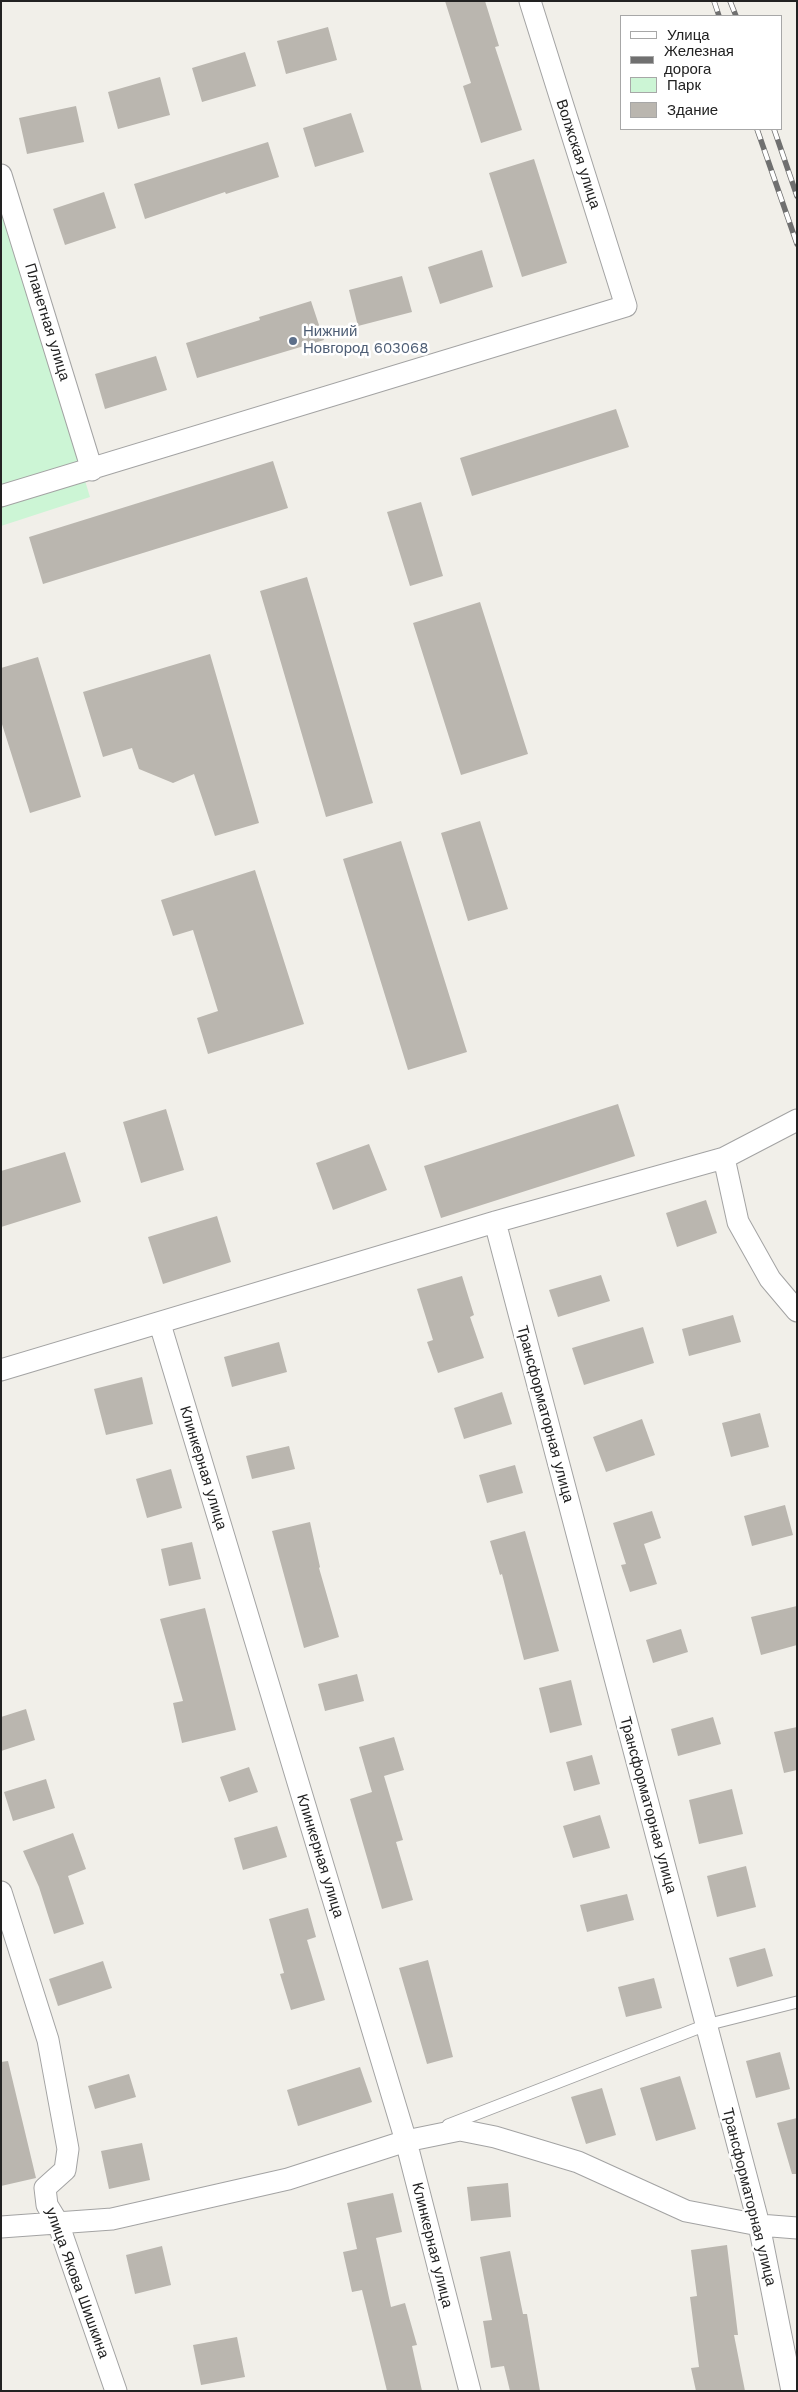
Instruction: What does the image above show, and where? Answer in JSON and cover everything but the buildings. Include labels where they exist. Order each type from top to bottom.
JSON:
[{"type":"street","name":"Волжская улица","points":[[92,470],[626,306],[530,1]]},
{"type":"street","name":"Планетная улица","points":[[1,175],[92,470]]},
{"type":"street","points":[[1,496],[92,470]]},
{"type":"street","points":[[1,1370],[160,1324],[495,1222],[724,1158],[797,1120]]},
{"type":"street","points":[[724,1158],[738,1222],[770,1279],[797,1310]]},
{"type":"street","name":"Трансформаторная улица","points":[[495,1222],[759,2226],[792,2391]]},
{"type":"street","name":"Клинкерная улица","points":[[160,1324],[406,2142],[470,2391]]},
{"type":"street","name":"улица Якова Шишкина","points":[[1,1892],[48,2040],[68,2149],[65,2170],[46,2188],[47,2205],[58,2222],[116,2391]]},
{"type":"street","points":[[1,2227],[112,2219],[288,2179],[406,2142],[460,2130],[495,2137],[578,2162],[686,2211],[759,2226],[797,2228]]},
{"type":"lane","points":[[406,2142],[706,2025],[797,2002]]},
{"type":"green space","points":[[1,206],[90,497],[1,526]]},
{"type":"railway","points":[[714,1],[719,15]]},
{"type":"railway","points":[[730,1],[736,15]]},
{"type":"railway","points":[[757,130],[797,244]]},
{"type":"railway","points":[[774,130],[797,196]]},
{"type":"place","name":"Нижний Новгород 603068","points":[[293,341]]}]
